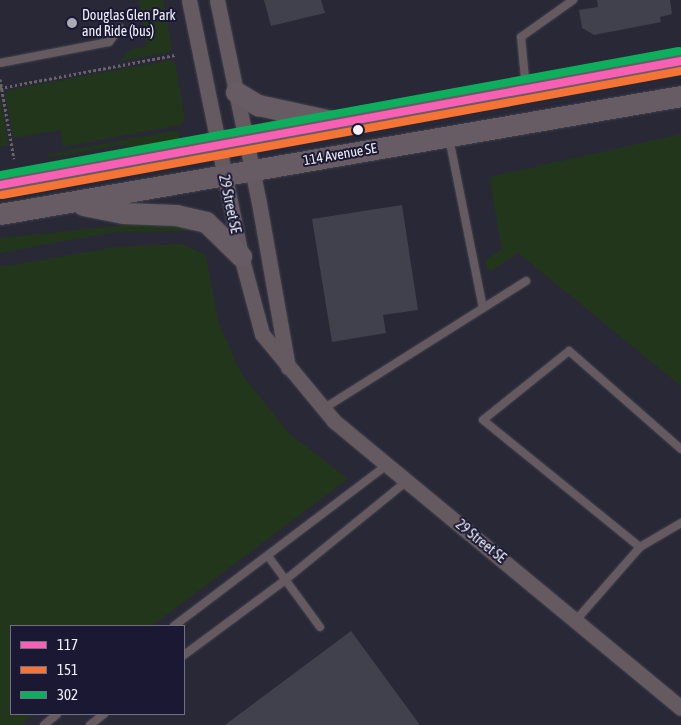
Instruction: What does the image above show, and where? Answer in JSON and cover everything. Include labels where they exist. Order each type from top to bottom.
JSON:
[{"type":"main road","name":"114 Avenue SE","points":[[0,184],[346,124],[681,61]]},
{"type":"main road","points":[[236,92],[258,105],[346,124]]},
{"type":"main road","name":"114 Avenue SE","points":[[0,214],[681,96]]},
{"type":"main road","points":[[73,202],[123,213],[176,215],[206,222],[240,256]]},
{"type":"street","name":"29 Street SE","points":[[189,0],[240,256],[262,334],[323,409],[407,481],[578,620],[681,708]]},
{"type":"street","name":"29 Street SE","points":[[217,0],[244,142],[252,170],[288,368]]},
{"type":"lane","points":[[526,90],[521,37],[573,0]]},
{"type":"lane","points":[[0,63],[109,42],[120,28]]},
{"type":"lane","points":[[448,136],[484,308]]},
{"type":"lane","points":[[323,409],[526,281]]},
{"type":"lane","points":[[640,547],[483,420],[570,351],[681,449]]},
{"type":"lane","points":[[175,625],[388,464]]},
{"type":"lane","points":[[185,654],[284,581],[407,481]]},
{"type":"lane","points":[[578,620],[640,547],[681,523]]},
{"type":"lane","points":[[268,556],[284,581],[320,627]]},
{"type":"lane","points":[[44,725],[55,715]]},
{"type":"lane","points":[[90,725],[103,715]]},
{"type":"path","points":[[1,88],[175,55]]},
{"type":"path","points":[[0,79],[14,159]]},
{"type":"green space","points":[[139,0],[163,0],[172,48],[169,52],[119,61],[130,50],[147,46]]},
{"type":"green space","points":[[171,60],[175,63],[185,119],[181,125],[63,147],[60,130],[16,138],[13,136],[5,96],[8,90]]},
{"type":"green space","points":[[0,96],[8,145],[0,147]]},
{"type":"green space","points":[[178,130],[179,140],[144,149],[121,145],[49,158],[48,154]]},
{"type":"green space","points":[[681,134],[681,386],[518,253],[490,272],[484,261],[502,249],[489,177]]},
{"type":"green space","points":[[142,223],[173,224],[198,231],[113,232],[0,253],[0,238]]},
{"type":"green space","points":[[182,244],[206,255],[218,321],[241,373],[289,433],[348,479],[153,625],[10,625],[10,715],[34,715],[21,725],[0,725],[0,267],[114,247]]},
{"type":"building","points":[[264,0],[321,0],[325,13],[271,26]]},
{"type":"building","points":[[597,0],[670,0],[672,14],[660,17],[661,22],[594,35],[582,28],[579,10],[598,7]]},
{"type":"building","points":[[402,205],[418,310],[383,315],[386,333],[332,342],[312,219]]},
{"type":"building","points":[[351,631],[420,725],[225,725]]},
{"type":"transit line","name":"302","points":[[0,175],[679,51]]},
{"type":"transit line","name":"117","points":[[0,185],[681,61]]},
{"type":"transit line","name":"151","points":[[2,195],[681,71]]},
{"type":"place","name":"Douglas Glen Park and Ride (bus)","points":[[72,23]]}]
